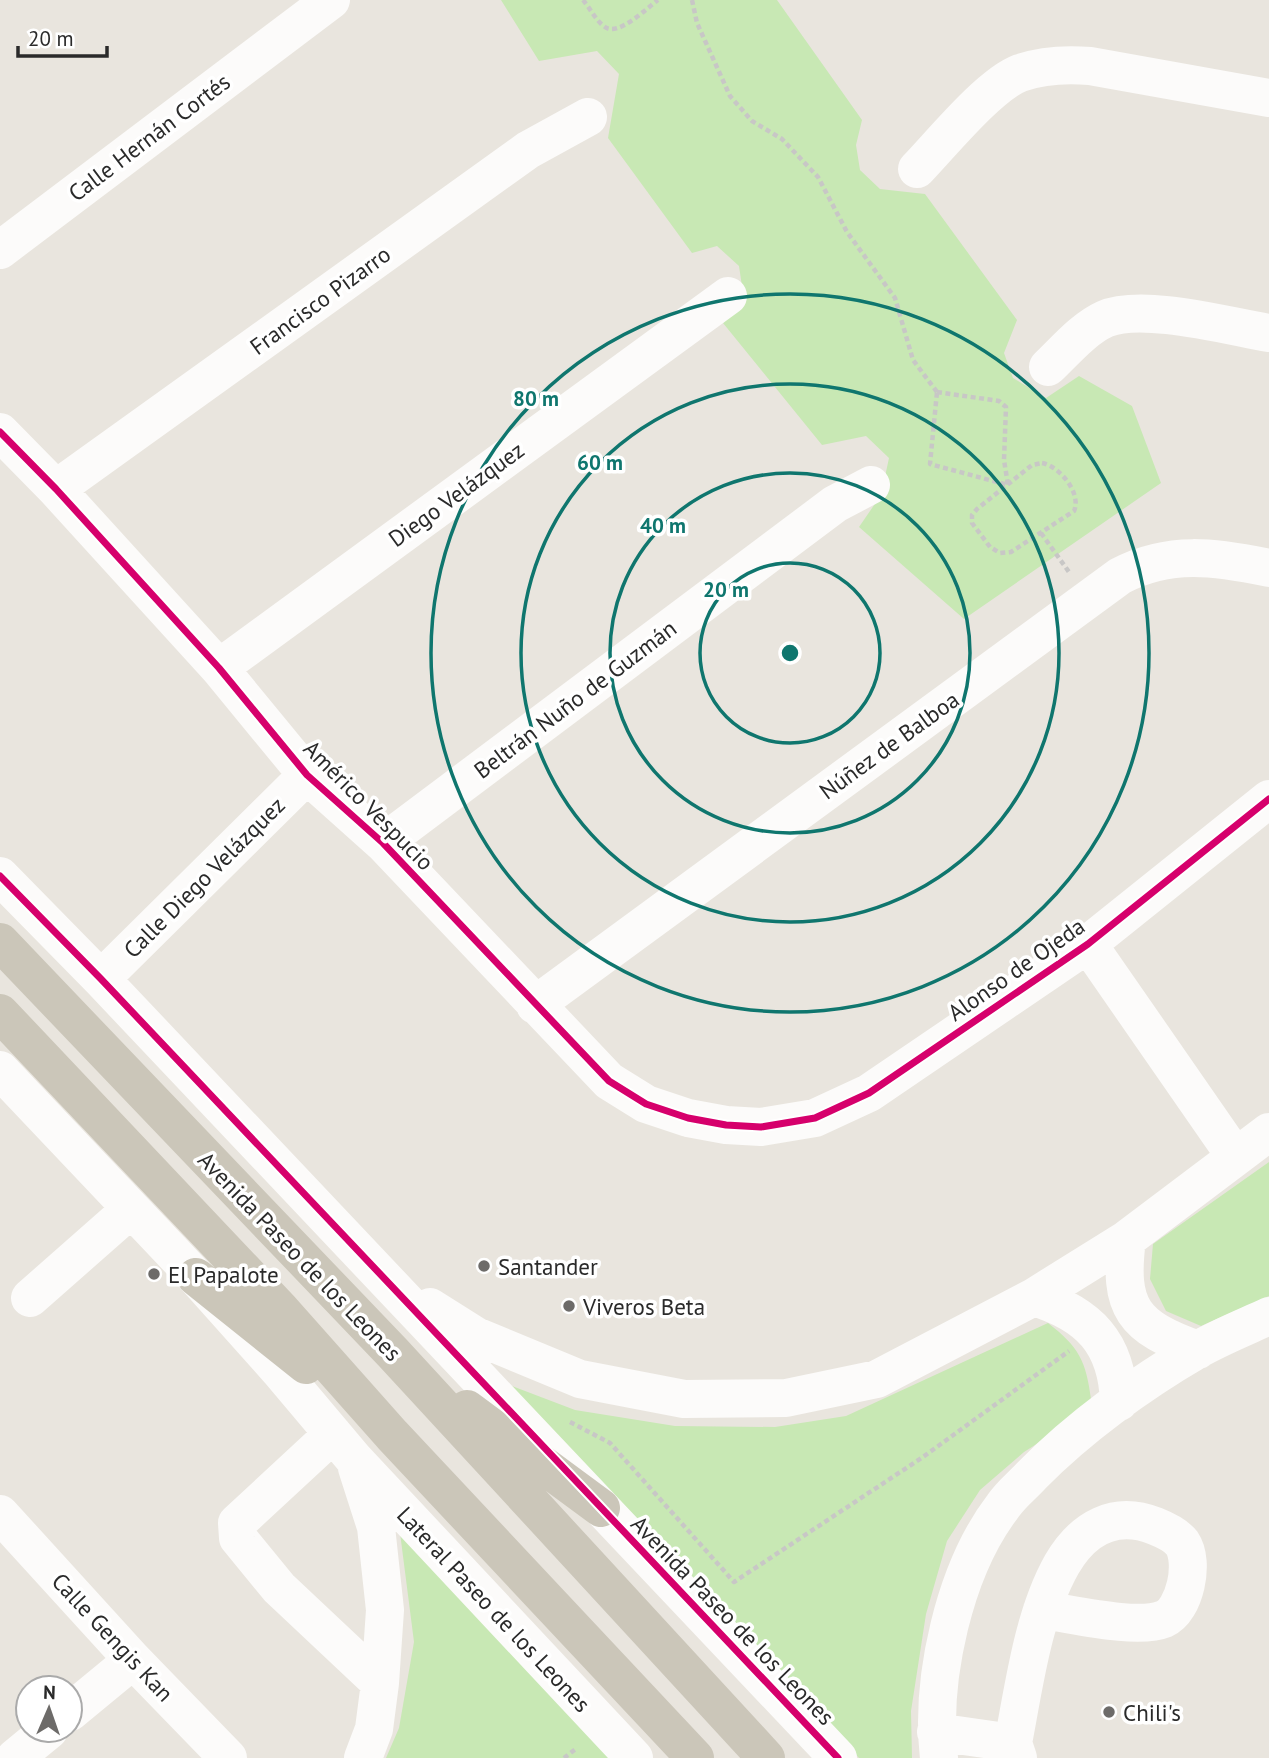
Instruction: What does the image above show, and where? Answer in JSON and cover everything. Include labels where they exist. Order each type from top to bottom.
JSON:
[{"type":"main road","name":"Avenida Paseo de los Leones","points":[[0,942],[393,1353],[766,1758]]},
{"type":"main road","points":[[0,1013],[272,1300],[393,1435],[695,1758]]},
{"type":"main road","points":[[196,1277],[393,1435]]},
{"type":"main road","points":[[393,1353],[600,1508]]},
{"type":"street","name":"Calle Hernán Cortés","points":[[0,250],[331,0]]},
{"type":"street","points":[[917,169],[996,87],[1018,74],[1039,68],[1064,64],[1090,66],[1269,98]]},
{"type":"street","name":"Francisco Pizarro","points":[[56,489],[528,150],[588,117]]},
{"type":"street","name":"Diego Velázquez","points":[[219,668],[728,296]]},
{"type":"street","points":[[1048,367],[1092,326],[1121,314],[1154,313],[1269,333]]},
{"type":"street","name":"Américo Vespucio","points":[[0,432],[56,489],[219,668],[307,775],[383,843],[609,1081],[646,1104],[701,1120],[761,1127]]},
{"type":"street","name":"Beltrán Nuño de Guzmán","points":[[383,843],[835,504],[871,485]]},
{"type":"street","name":"Núñez de Balboa","points":[[535,1005],[1119,576],[1142,565],[1164,559],[1206,558],[1269,568]]},
{"type":"street","name":"Calle Diego Velázquez","points":[[101,979],[307,775]]},
{"type":"street","name":"Alonso de Ojeda","points":[[761,1127],[815,1118],[869,1093],[1088,944],[1269,799]]},
{"type":"street","points":[[0,876],[383,1277],[476,1336],[580,1379],[684,1399],[786,1398],[877,1379],[1034,1297],[1127,1239],[1269,1132]]},
{"type":"street","points":[[1088,944],[1234,1156]]},
{"type":"street","name":"Lateral Paseo de los Leones","points":[[0,1070],[196,1277],[344,1447],[634,1758]]},
{"type":"street","points":[[30,1298],[131,1209]]},
{"type":"street","points":[[1127,1239],[1124,1274],[1126,1294],[1134,1312],[1148,1327],[1166,1339],[1198,1350]]},
{"type":"street","name":"Avenida Paseo de los Leones","points":[[383,1277],[838,1758]]},
{"type":"street","points":[[1034,1297],[1068,1310],[1096,1333],[1115,1364],[1119,1402]]},
{"type":"street","points":[[1042,1610],[1015,1751],[938,1745],[944,1643],[968,1566],[1003,1505],[1052,1454],[1119,1402],[1198,1350],[1269,1316]]},
{"type":"street","points":[[363,1758],[374,1729],[380,1683],[385,1610],[376,1527],[344,1447],[237,1523],[238,1538],[279,1588],[380,1683]]},
{"type":"street","name":"Calle Gengis Kan","points":[[0,1514],[133,1660],[228,1758]]},
{"type":"street","points":[[84,1700],[133,1660]]},
{"type":"street","points":[[15,1758],[32,1744]]},
{"type":"path","points":[[583,0],[604,27],[611,30],[620,29],[658,0]]},
{"type":"path","points":[[692,0],[697,23],[730,96],[752,121],[782,139],[818,177],[848,232],[895,298],[913,360],[937,392],[930,464],[1008,485]]},
{"type":"path","points":[[937,392],[999,401],[1006,407],[1004,460],[1008,485]]},
{"type":"path","points":[[1051,464],[1076,493],[1077,503],[1074,511],[1041,533],[1011,552],[1000,553],[990,547],[972,523],[972,515],[1008,485],[1032,465],[1051,464]]},
{"type":"path","points":[[1041,533],[1088,599]]},
{"type":"path","points":[[565,1419],[610,1443],[734,1583],[923,1457],[1030,1377],[1096,1333]]},
{"type":"green space","points":[[501,0],[777,0],[862,120],[856,145],[860,170],[880,189],[925,194],[1017,320],[1004,353],[1013,378],[1046,398],[1079,376],[1132,406],[1161,483],[964,619],[859,527],[881,495],[889,458],[866,436],[822,445],[723,323],[743,293],[739,266],[717,246],[692,253],[608,138],[619,74],[597,51],[539,61]]},
{"type":"green space","points":[[1269,1162],[1269,1296],[1201,1326],[1166,1311],[1150,1279],[1153,1244]]},
{"type":"green space","points":[[1048,1323],[1067,1340],[1079,1356],[1087,1374],[1091,1399],[1079,1417],[1024,1452],[980,1490],[947,1541],[926,1614],[911,1711],[912,1758],[859,1758],[504,1383],[575,1410],[675,1426],[775,1427],[846,1416]]},
{"type":"green space","points":[[399,1525],[613,1758],[386,1758],[399,1728],[414,1642]]},
{"type":"cycle path","points":[[0,432],[56,489],[219,668],[307,775],[383,843],[609,1081],[646,1104],[688,1118],[726,1125],[761,1127],[815,1118],[869,1093],[1088,944],[1269,799]]},
{"type":"cycle path","points":[[0,876],[101,979],[838,1758]]},
{"type":"place","name":"Santander","points":[[484,1266]]},
{"type":"place","name":"El Papalote","points":[[154,1274]]},
{"type":"place","name":"Viveros Beta","points":[[569,1306]]},
{"type":"place","name":"Chili's","points":[[1109,1712]]}]
